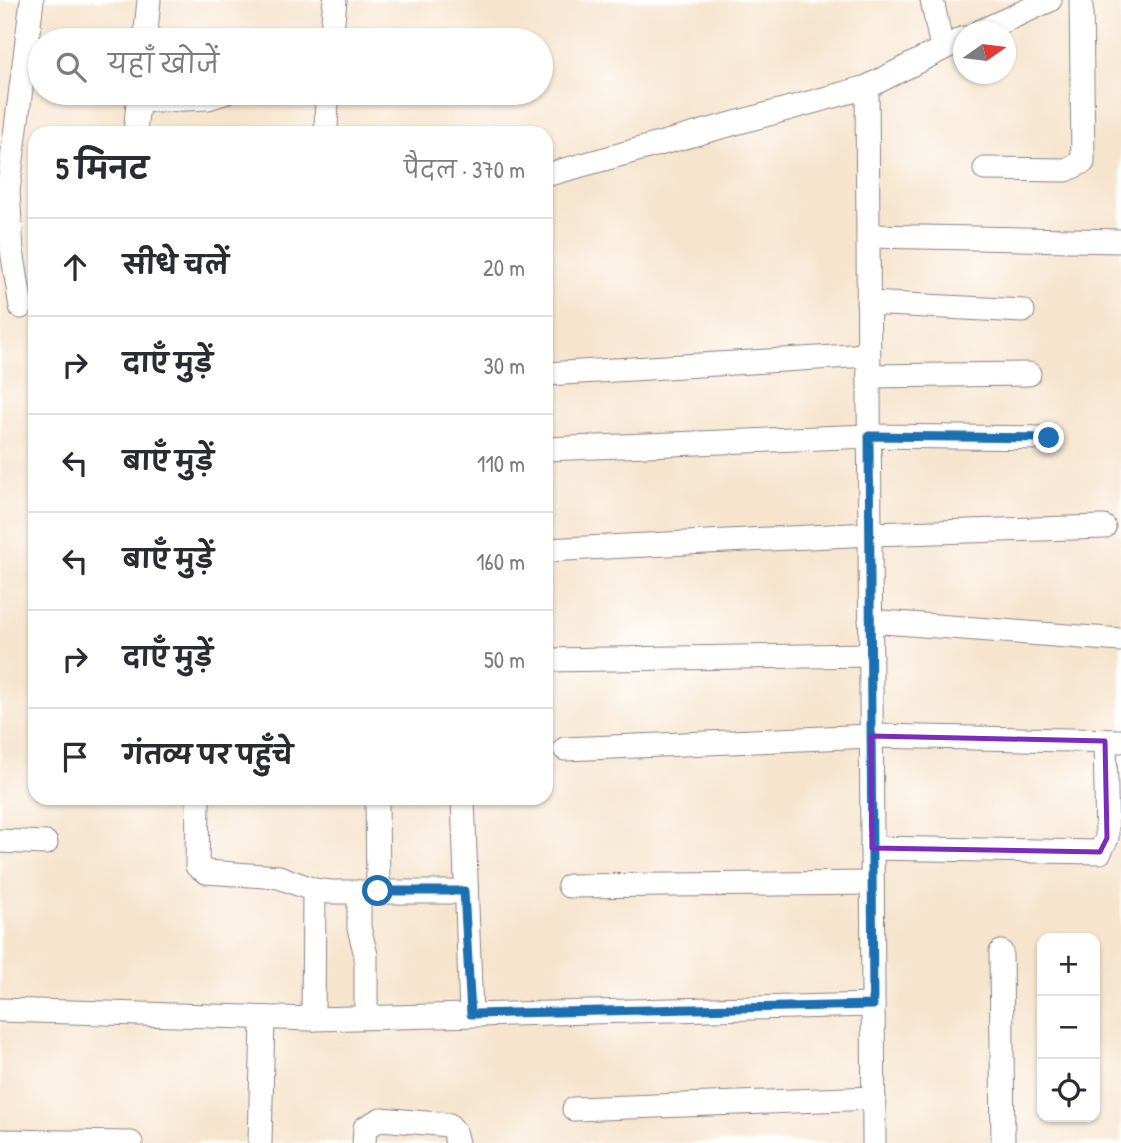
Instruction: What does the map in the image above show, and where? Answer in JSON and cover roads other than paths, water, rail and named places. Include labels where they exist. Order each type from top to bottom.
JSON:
[{"type":"street","points":[[28,28],[32,0]]},
{"type":"street","points":[[146,28],[149,0]]},
{"type":"street","points":[[332,28],[335,0]]},
{"type":"street","points":[[932,0],[942,48]]},
{"type":"street","points":[[1003,21],[1050,0]]},
{"type":"street","points":[[985,169],[1066,170],[1083,162],[1081,0]]},
{"type":"street","points":[[19,308],[8,192],[28,32]]},
{"type":"street","points":[[553,173],[867,87],[953,43]]},
{"type":"street","points":[[867,87],[874,1143]]},
{"type":"street","points":[[136,126],[138,105]]},
{"type":"street","points":[[326,126],[327,105]]},
{"type":"street","points":[[868,236],[1121,241]]},
{"type":"street","points":[[868,303],[1023,311]]},
{"type":"street","points":[[553,374],[869,365],[1029,374]]},
{"type":"street","points":[[553,449],[869,436],[1049,438]]},
{"type":"street","points":[[553,550],[870,534],[1104,527]]},
{"type":"street","points":[[870,621],[1121,640]]},
{"type":"street","points":[[553,660],[871,656]]},
{"type":"street","points":[[565,749],[871,736],[1113,741],[1107,838],[1100,852],[872,848]]},
{"type":"street","points":[[198,805],[195,854],[200,870],[279,877],[314,890],[464,891]]},
{"type":"street","points":[[366,1017],[366,955],[357,913],[368,892],[376,805]]},
{"type":"street","points":[[463,805],[464,891],[471,1014]]},
{"type":"street","points":[[0,841],[46,843]]},
{"type":"street","points":[[569,886],[872,883]]},
{"type":"street","points":[[313,1019],[314,890]]},
{"type":"street","points":[[1001,952],[1003,1143]]},
{"type":"street","points":[[0,1010],[313,1019],[873,1005]]},
{"type":"street","points":[[260,1143],[262,1018]]},
{"type":"street","points":[[574,1109],[874,1098]]},
{"type":"street","points":[[364,1143],[365,1128],[381,1119],[449,1125],[457,1143]]},
{"type":"street","points":[[0,1141],[131,1143]]}]
